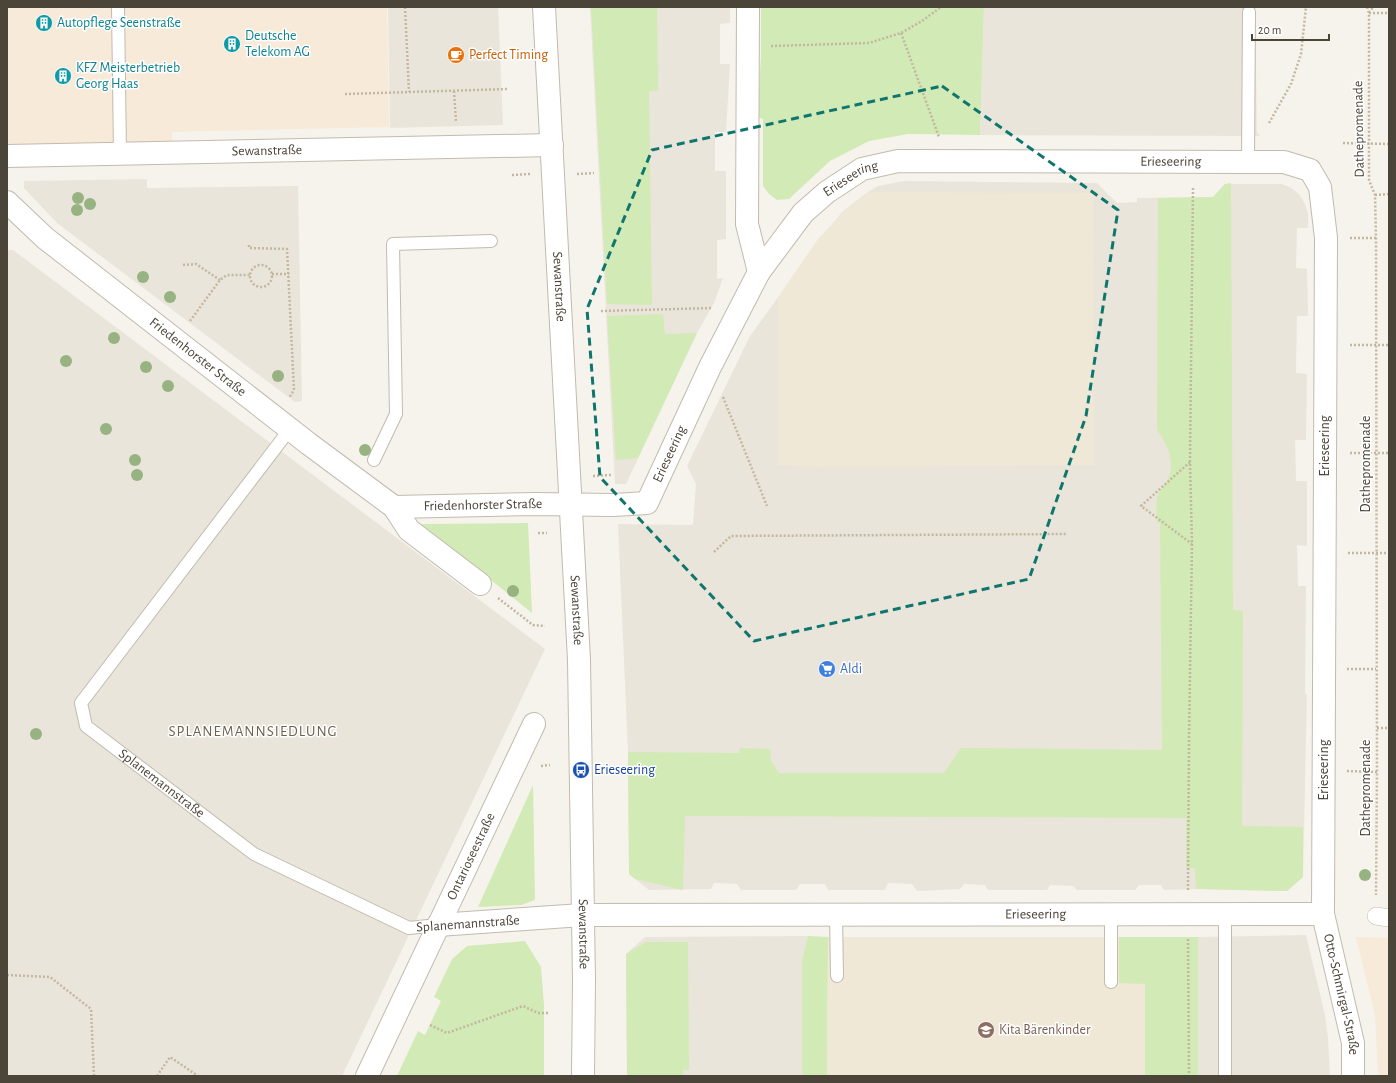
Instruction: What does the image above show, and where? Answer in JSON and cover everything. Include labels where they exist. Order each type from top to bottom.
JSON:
[{"type":"street","name":"Sewanstraße","points":[[544,7],[572,504],[579,660],[584,981],[583,1076]]},
{"type":"street","points":[[748,7],[747,224],[760,272]]},
{"type":"street","name":"Sewanstraße","points":[[7,156],[552,145]]},
{"type":"street","name":"Erieseering","points":[[572,504],[613,505],[647,503],[710,367],[760,272],[803,213],[828,192],[862,169],[898,161],[1284,162],[1310,170],[1320,187],[1326,238],[1323,914],[582,915]]},
{"type":"street","name":"Friedenhorster Straße","points":[[7,202],[45,238],[283,424],[394,507],[409,530],[480,584]]},
{"type":"street","name":"Friedenhorster Straße","points":[[394,507],[572,504]]},
{"type":"street","name":"Ontarioseestraße","points":[[367,1076],[534,724]]},
{"type":"street","name":"Otto-Schmirgal-Straße","points":[[1323,914],[1353,1043],[1353,1076]]},
{"type":"street","name":"Splanemannstraße","points":[[438,925],[582,915]]},
{"type":"lane","points":[[118,7],[120,154]]},
{"type":"lane","points":[[1248,12],[1248,162]]},
{"type":"lane","points":[[374,460],[396,414],[393,244],[491,241]]},
{"type":"lane","name":"Splanemannstraße","points":[[283,424],[81,703],[86,726],[254,854],[409,928],[438,925]]},
{"type":"lane","points":[[836,915],[836,976]]},
{"type":"lane","points":[[1111,915],[1111,982]]},
{"type":"lane","points":[[1224,1076],[1225,915]]},
{"type":"path","points":[[405,7],[409,92]]},
{"type":"path","points":[[748,46],[869,43],[901,33],[922,21],[941,7]]},
{"type":"path","points":[[1266,128],[1291,84],[1301,54],[1306,7]]},
{"type":"path","name":"Dathepromenade","points":[[1367,7],[1369,13],[1369,180],[1375,195],[1377,772],[1382,917]]},
{"type":"path","points":[[1369,13],[1374,7]]},
{"type":"path","points":[[1369,13],[1389,13]]},
{"type":"path","points":[[901,33],[940,136],[939,161]]},
{"type":"path","points":[[346,94],[508,89]]},
{"type":"path","points":[[454,91],[457,147]]},
{"type":"path","points":[[1343,143],[1389,144]]},
{"type":"path","points":[[1189,1076],[1188,914],[1192,544],[1190,462],[1193,162]]},
{"type":"path","points":[[1375,195],[1389,194]]},
{"type":"path","points":[[249,245],[249,248],[287,249],[294,390],[283,424]]},
{"type":"path","points":[[183,265],[196,264],[220,280]]},
{"type":"path","points":[[260,265],[267,266],[271,271],[272,278],[268,284],[261,286],[254,283],[251,275],[254,268],[260,265]]},
{"type":"path","points":[[272,274],[289,274]]},
{"type":"path","points":[[175,340],[220,280],[227,275],[251,275]]},
{"type":"path","points":[[602,311],[741,307]]},
{"type":"path","points":[[1325,345],[1389,345]]},
{"type":"path","points":[[710,367],[767,506]]},
{"type":"path","points":[[1376,453],[1389,453]]},
{"type":"path","points":[[1190,462],[1141,506],[1192,544]]},
{"type":"path","points":[[714,552],[731,536],[1067,534]]},
{"type":"path","points":[[1376,553],[1389,553]]},
{"type":"path","points":[[480,584],[533,625],[545,626]]},
{"type":"path","points":[[1377,728],[1389,728]]},
{"type":"path","points":[[541,766],[550,765]]},
{"type":"path","points":[[1324,771],[1377,772]]},
{"type":"path","points":[[7,975],[50,977],[91,1008],[94,1076]]},
{"type":"path","points":[[430,1025],[447,1033],[523,1006],[538,1013],[548,1013]]},
{"type":"path","points":[[157,1076],[170,1057],[198,1076]]},
{"type":"highlighted area","points":[[942,86],[1118,210],[1086,416],[1029,579],[754,641],[600,477],[587,309],[652,150]]},
{"type":"shaded area","points":[[7,7],[387,7],[389,127],[172,132],[172,142],[12,145],[7,143]]},
{"type":"shaded area","points":[[388,7],[498,7],[503,125],[390,128]]},
{"type":"shaded area","points":[[590,7],[730,7],[730,23],[720,24],[720,64],[730,64],[726,132],[715,132],[715,171],[726,171],[726,239],[717,240],[717,279],[723,278],[714,303],[697,333],[626,484],[615,484]]},
{"type":"shaded area","points":[[984,7],[1255,7],[1257,132],[1260,136],[980,135]]},
{"type":"shaded area","points":[[147,179],[147,188],[298,186],[302,401],[295,402],[57,223],[24,188],[24,181]]},
{"type":"shaded area","points":[[904,181],[1097,183],[1117,203],[1137,202],[1137,198],[1213,197],[1225,184],[1282,184],[1299,194],[1305,204],[1308,214],[1308,228],[1297,228],[1296,268],[1307,269],[1308,316],[1297,316],[1296,373],[1307,374],[1306,440],[1295,440],[1296,481],[1307,481],[1307,546],[1297,545],[1298,586],[1306,586],[1305,694],[1307,694],[1303,877],[1287,891],[1196,889],[1164,890],[1161,885],[1139,885],[1135,890],[1077,890],[1073,886],[1050,885],[1047,890],[988,890],[985,885],[964,884],[960,889],[917,891],[912,884],[888,883],[885,890],[828,890],[825,884],[800,884],[796,890],[741,890],[737,884],[714,883],[711,889],[649,890],[629,874],[628,752],[618,524],[693,525],[696,484],[687,466],[750,336],[821,238],[842,212],[878,186]]},
{"type":"shaded area","points":[[870,192],[1093,193],[1094,465],[817,467],[778,465],[778,297],[818,239],[848,208]]},
{"type":"shaded area","points":[[7,250],[13,250],[545,649],[342,1076],[7,1076]]},
{"type":"shaded area","points":[[1306,935],[1325,1015],[1330,1076],[1198,1076],[1198,937]]},
{"type":"shaded area","points":[[808,936],[802,959],[802,1076],[627,1076],[626,954],[645,937]]},
{"type":"shaded area","name":"Kita Bärenkinder","points":[[828,937],[1119,937],[1119,983],[1145,983],[1145,1076],[827,1076]]},
{"type":"shaded area","points":[[1356,937],[1389,938],[1389,1076],[1378,1076],[1375,1015]]},
{"type":"green space","points":[[591,7],[657,7],[658,91],[649,91],[652,305],[607,304]]},
{"type":"green space","points":[[761,7],[984,7],[980,135],[908,134],[869,141],[830,161],[789,199],[777,200],[769,194],[763,186],[763,119],[758,117],[761,54]]},
{"type":"green space","points":[[1231,183],[1233,610],[1243,611],[1242,826],[1303,827],[1303,877],[1287,891],[1196,889],[1195,868],[1186,868],[1186,818],[685,816],[683,890],[635,879],[629,874],[628,752],[739,753],[740,748],[770,749],[771,761],[779,773],[944,773],[961,748],[1162,750],[1160,523],[1157,523],[1156,504],[1160,491],[1169,478],[1171,463],[1168,449],[1157,430],[1158,198],[1213,197],[1225,184]]},
{"type":"green space","points":[[663,314],[665,334],[697,333],[638,458],[616,460],[607,316]]},
{"type":"green space","points":[[528,523],[532,613],[421,524]]},
{"type":"green space","points":[[533,785],[535,900],[521,905],[478,907]]},
{"type":"green space","points":[[808,936],[828,937],[827,1076],[802,1076],[802,959]]},
{"type":"green space","points":[[1119,937],[1198,937],[1198,1076],[1145,1076],[1145,984],[1119,983]]},
{"type":"green space","points":[[525,941],[541,967],[544,1005],[544,1076],[397,1076],[418,1031],[425,1035],[441,1001],[434,997],[452,959],[467,946]]},
{"type":"green space","points":[[646,942],[688,942],[689,1070],[683,1070],[683,1076],[627,1076],[626,954]]},
{"type":"place","name":"Autopflege Seenstraße","points":[[44,23]]},
{"type":"place","name":"Deutsche Telekom AG","points":[[232,44]]},
{"type":"place","name":"Perfect Timing","points":[[456,55]]},
{"type":"place","name":"KFZ Meisterbetrieb Georg Haas","points":[[63,76]]},
{"type":"place","name":"Aldi","points":[[827,669]]},
{"type":"place","name":"Erieseering","points":[[581,770]]},
{"type":"place","name":"Kita Bärenkinder","points":[[986,1030]]},
{"type":"district","name":"SPLANEMANNSIEDLUNG","points":[[253,731]]}]
